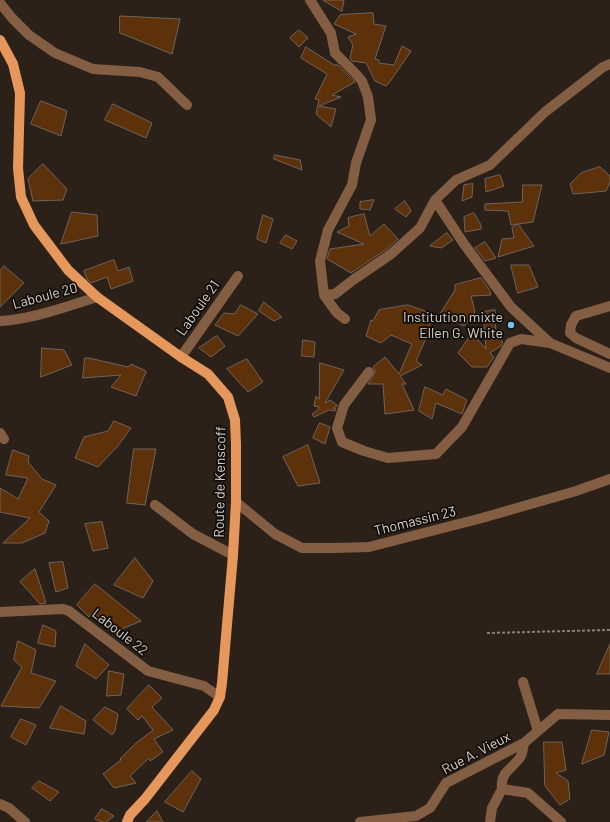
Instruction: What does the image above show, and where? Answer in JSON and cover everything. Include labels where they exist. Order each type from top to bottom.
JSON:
[{"type":"main road","name":"Route de Kenscoff","points":[[0,40],[13,64],[20,93],[18,168],[21,197],[34,225],[68,270],[96,297],[181,357],[208,374],[228,397],[235,420],[236,502],[233,555],[220,697],[214,710],[145,799],[130,815],[127,822]]},
{"type":"street","points":[[310,0],[331,33],[335,53],[362,81],[368,97],[371,120],[356,163],[352,186],[328,230],[320,261],[324,295],[337,313],[345,319]]},
{"type":"street","points":[[0,3],[29,35],[55,53],[93,69],[140,72],[158,77],[187,105]]},
{"type":"street","points":[[324,295],[335,294],[391,254],[420,228],[435,200],[456,180],[490,165],[546,112],[603,67],[610,64]]},
{"type":"street","points":[[435,200],[464,244],[511,307],[550,343]]},
{"type":"street","name":"Laboule 21","points":[[181,357],[238,276]]},
{"type":"street","name":"Laboule 20","points":[[0,321],[17,320],[39,315],[96,297]]},
{"type":"street","points":[[610,306],[576,316],[571,325],[570,333],[576,338],[610,354]]},
{"type":"street","points":[[369,372],[344,405],[337,428],[342,442],[364,451],[388,458],[436,454],[462,427],[510,343],[521,339],[550,343],[610,368]]},
{"type":"street","name":"Thomassin 23","points":[[236,502],[275,534],[302,548],[369,546],[482,518],[576,491],[610,479]]},
{"type":"street","points":[[155,505],[193,534],[233,555]]},
{"type":"street","name":"Laboule 22","points":[[0,612],[64,609],[69,611],[148,671],[204,686],[220,697]]},
{"type":"street","points":[[523,682],[538,731]]},
{"type":"street","name":"Rue A. Vieux","points":[[360,822],[416,816],[430,808],[446,783],[524,743],[558,714],[610,715]]},
{"type":"street","name":"Rue A. Vieux","points":[[490,822],[492,808],[502,789],[501,783],[503,777],[520,757],[524,743]]},
{"type":"street","points":[[502,789],[528,793],[560,821]]},
{"type":"street","points":[[0,804],[9,808],[25,822]]},
{"type":"path","points":[[487,633],[610,630]]},
{"type":"building","points":[[323,0],[344,0],[342,11]]},
{"type":"building","points":[[373,13],[374,24],[386,26],[375,59],[379,60],[379,63],[394,65],[402,46],[411,51],[386,86],[375,81],[366,63],[352,61],[350,58],[353,45],[348,37],[356,34],[334,24],[340,15]]},
{"type":"building","points":[[120,16],[180,19],[172,54],[120,33]]},
{"type":"building","points":[[299,30],[308,38],[299,47],[290,38]]},
{"type":"building","points":[[306,47],[334,65],[338,65],[355,82],[332,95],[341,97],[319,106],[336,109],[331,127],[316,114],[319,100],[315,99],[327,74],[301,58]]},
{"type":"building","points":[[41,101],[67,111],[61,136],[31,124]]},
{"type":"building","points":[[113,104],[152,123],[146,138],[105,120]]},
{"type":"building","points":[[275,155],[300,160],[302,170],[274,159]]},
{"type":"building","points":[[43,164],[67,189],[63,200],[33,201],[28,179]]},
{"type":"building","points":[[600,167],[610,176],[610,182],[606,191],[573,194],[570,184],[581,173]]},
{"type":"building","points":[[500,175],[504,186],[486,192],[485,179]]},
{"type":"building","points":[[473,184],[472,197],[462,201],[464,185]]},
{"type":"building","points":[[523,185],[542,185],[533,222],[511,225],[508,211],[485,210],[485,204],[522,202]]},
{"type":"building","points":[[374,200],[370,210],[360,209],[360,202]]},
{"type":"building","points":[[405,201],[411,211],[406,217],[395,209]]},
{"type":"building","points":[[72,212],[97,215],[98,236],[61,244]]},
{"type":"building","points":[[474,213],[481,225],[481,229],[465,232],[464,217]]},
{"type":"building","points":[[364,214],[370,236],[384,224],[398,239],[387,249],[351,273],[327,259],[330,249],[364,244],[337,232],[349,226],[348,218]]},
{"type":"building","points":[[263,215],[273,219],[266,243],[257,239]]},
{"type":"building","points":[[518,224],[534,246],[498,257],[502,239],[514,238],[512,228]]},
{"type":"building","points":[[447,233],[453,240],[441,248],[430,246]]},
{"type":"building","points":[[286,235],[297,241],[292,249],[280,243]]},
{"type":"building","points":[[485,242],[496,258],[485,261],[475,248]]},
{"type":"building","points":[[114,260],[118,271],[129,267],[133,281],[111,289],[107,277],[91,283],[87,279],[84,271]]},
{"type":"building","points":[[511,265],[529,265],[538,287],[518,293]]},
{"type":"building","points":[[4,266],[24,283],[0,307],[0,271]]},
{"type":"building","points":[[481,278],[489,289],[491,295],[471,296],[475,312],[464,326],[440,314],[455,290],[455,285]]},
{"type":"building","points":[[264,302],[282,317],[274,321],[259,311]]},
{"type":"building","points":[[241,305],[258,314],[238,336],[215,325],[224,313],[234,314]]},
{"type":"building","points":[[408,305],[425,311],[430,325],[416,361],[422,365],[400,376],[406,384],[402,384],[414,410],[385,414],[383,384],[368,384],[375,373],[373,367],[385,357],[399,374],[412,344],[391,335],[381,343],[366,336],[371,320],[373,321],[379,310]]},
{"type":"building","points":[[495,310],[496,336],[503,342],[501,346],[490,353],[494,357],[487,367],[472,367],[458,353],[472,333],[486,349],[483,312]]},
{"type":"building","points":[[217,336],[225,346],[211,357],[199,348]]},
{"type":"building","points":[[303,340],[315,342],[314,357],[302,356]]},
{"type":"building","points":[[42,348],[64,350],[72,365],[41,377]]},
{"type":"building","points":[[85,358],[128,367],[131,364],[146,371],[136,396],[111,387],[121,375],[83,378]]},
{"type":"building","points":[[247,359],[263,382],[248,392],[227,369]]},
{"type":"building","points":[[320,363],[344,370],[325,403],[330,400],[337,405],[333,408],[336,409],[335,411],[329,410],[314,417],[312,414],[319,409],[319,407],[314,406],[316,396],[319,399]]},
{"type":"building","points":[[425,387],[443,395],[446,389],[467,400],[462,414],[436,403],[432,419],[419,411]]},
{"type":"building","points":[[114,421],[131,428],[117,447],[98,467],[75,458],[84,437],[108,431]]},
{"type":"building","points":[[320,423],[330,427],[325,444],[313,438]]},
{"type":"building","points":[[308,445],[320,483],[298,486],[283,457]]},
{"type":"building","points":[[134,449],[156,449],[145,505],[127,503]]},
{"type":"building","points":[[13,450],[29,456],[28,462],[42,479],[56,485],[39,512],[49,521],[45,533],[22,543],[3,543],[30,518],[0,512],[0,488],[18,499],[28,478],[6,475]]},
{"type":"building","points":[[102,522],[108,548],[93,551],[85,524]]},
{"type":"building","points":[[135,558],[153,581],[143,598],[114,585]]},
{"type":"building","points":[[63,562],[68,588],[56,592],[49,563]]},
{"type":"building","points":[[35,569],[46,603],[40,604],[20,582]]},
{"type":"building","points":[[95,584],[141,621],[112,633],[92,613],[89,617],[77,605]]},
{"type":"building","points":[[43,625],[56,631],[55,647],[38,643]]},
{"type":"building","points":[[18,641],[36,650],[31,673],[56,681],[39,708],[1,706],[22,667],[14,660]]},
{"type":"building","points":[[85,644],[109,665],[96,679],[76,666]]},
{"type":"building","points":[[610,644],[610,674],[597,674]]},
{"type":"building","points":[[109,671],[124,674],[121,695],[107,696]]},
{"type":"building","points":[[149,685],[162,698],[152,707],[173,730],[154,739],[163,752],[150,761],[149,758],[130,776],[136,783],[114,788],[103,774],[121,760],[120,759],[135,744],[153,730],[142,716],[138,720],[127,709]]},
{"type":"building","points":[[61,706],[86,721],[84,734],[50,728]]},
{"type":"building","points":[[105,707],[118,714],[115,731],[112,735],[93,720]]},
{"type":"building","points":[[21,719],[36,725],[26,745],[11,737]]},
{"type":"building","points":[[592,730],[609,732],[604,755],[582,764]]},
{"type":"building","points":[[544,742],[562,742],[566,770],[556,773],[568,781],[570,799],[560,805],[545,786]]},
{"type":"building","points":[[192,771],[201,779],[183,812],[165,802]]},
{"type":"building","points":[[39,781],[59,792],[50,801],[32,788]]},
{"type":"building","points":[[102,809],[114,816],[106,822],[95,819]]},
{"type":"building","points":[[157,811],[163,822],[147,822]]},
{"type":"place","name":"Institution mixte Ellen G. White","points":[[511,325]]}]
